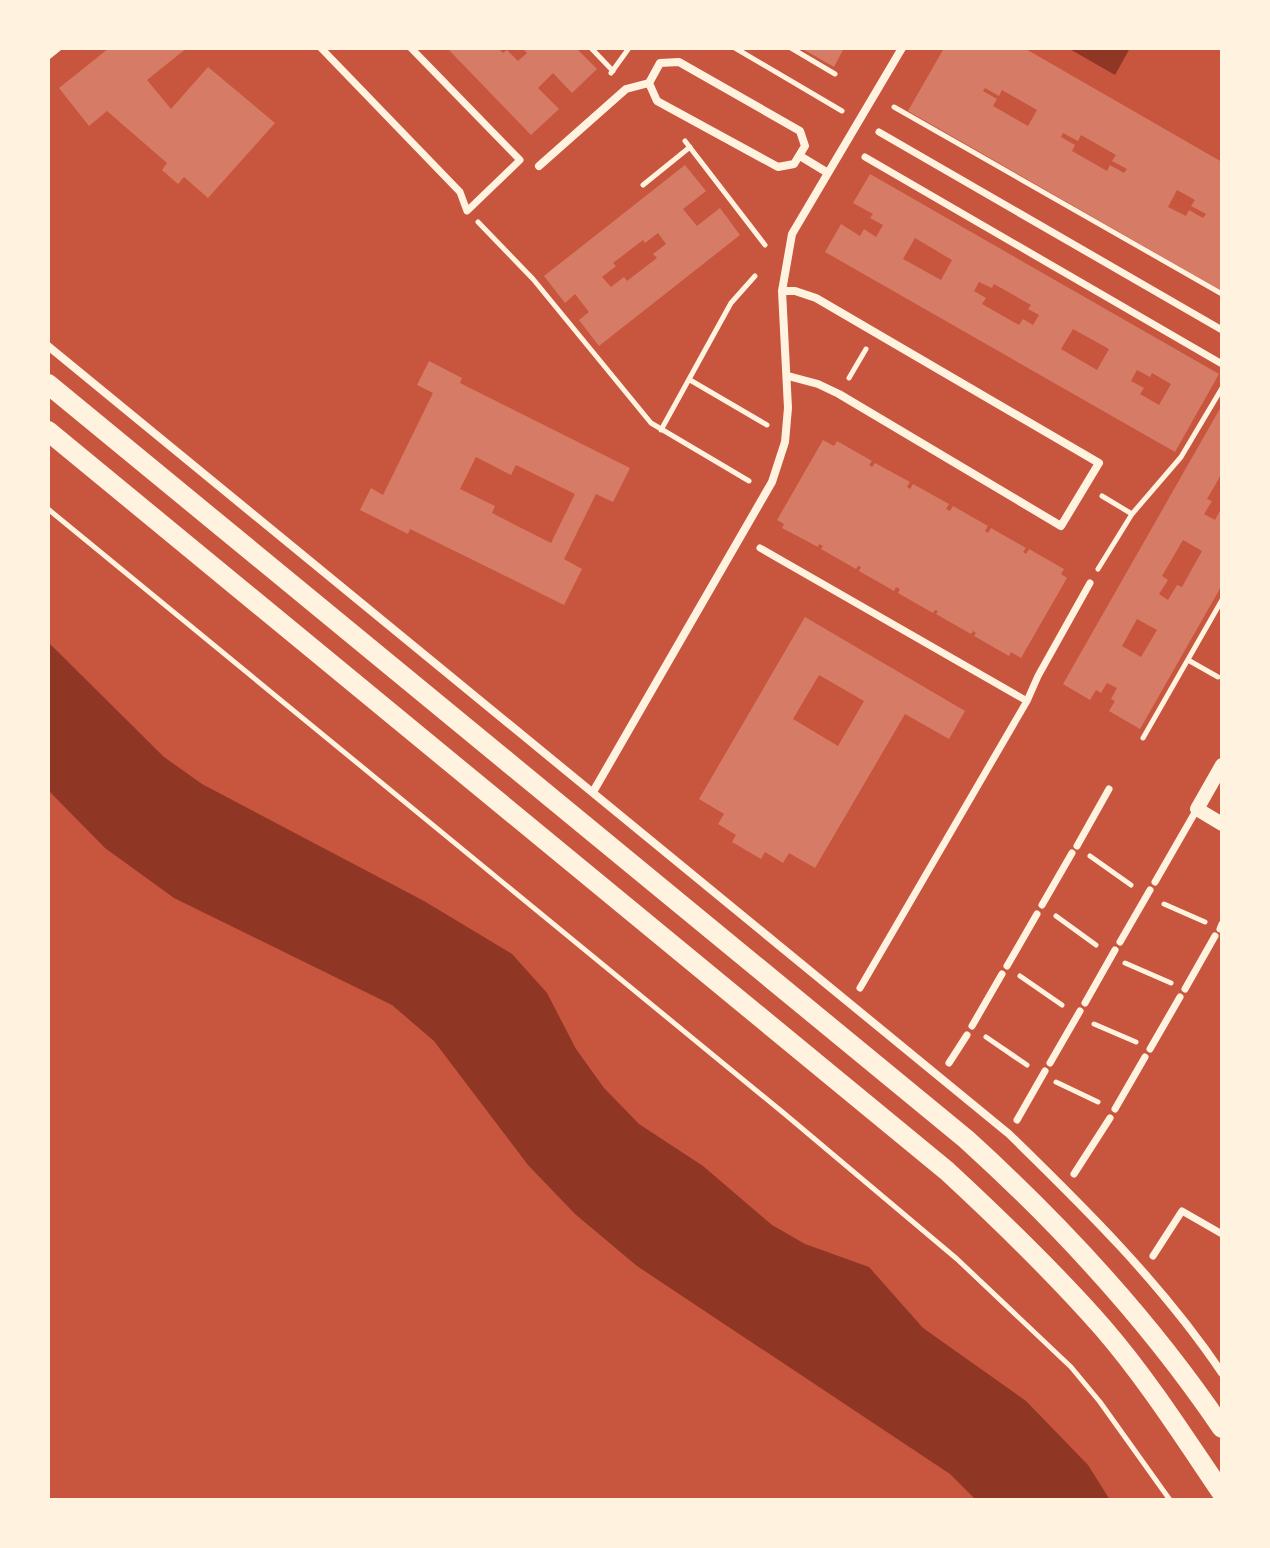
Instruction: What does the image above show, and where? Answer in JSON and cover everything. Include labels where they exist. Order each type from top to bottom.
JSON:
[{"type":"main road","points":[[48,384],[966,1139],[1034,1201],[1146,1324],[1222,1428]]},
{"type":"main road","points":[[48,431],[947,1171],[1023,1241],[1105,1330],[1162,1405],[1222,1493]]},
{"type":"street","points":[[48,56],[58,48]]},
{"type":"street","points":[[321,48],[460,192],[467,211],[520,160],[411,48]]},
{"type":"street","points":[[593,792],[772,482],[785,442],[788,376],[782,332],[782,291],[792,234],[902,48]]},
{"type":"street","points":[[539,166],[626,89],[649,83],[660,63],[679,62],[800,131],[805,146],[794,164],[778,167],[657,101],[649,83]]},
{"type":"street","points":[[879,132],[1222,330]]},
{"type":"street","points":[[800,156],[828,173]]},
{"type":"street","points":[[865,157],[1222,364]]},
{"type":"street","points":[[782,291],[795,291],[816,298],[1099,463],[1061,526],[839,394],[818,384],[788,376]]},
{"type":"street","points":[[48,346],[1009,1134],[1080,1202],[1140,1268],[1222,1373]]},
{"type":"street","points":[[760,548],[1027,701]]},
{"type":"street","points":[[860,988],[1027,701],[1090,583]]},
{"type":"street","points":[[1050,1063],[1222,765]]},
{"type":"street","points":[[1042,905],[1109,789]]},
{"type":"street","points":[[1197,809],[1222,824]]},
{"type":"street","points":[[1007,966],[1037,914]]},
{"type":"street","points":[[1150,1049],[1219,930]]},
{"type":"street","points":[[972,1026],[1002,974]]},
{"type":"street","points":[[949,1063],[967,1035]]},
{"type":"street","points":[[1115,1109],[1145,1057]]},
{"type":"street","points":[[1017,1120],[1045,1071]]},
{"type":"street","points":[[1074,1174],[1110,1118]]},
{"type":"street","points":[[1153,1256],[1182,1211],[1222,1234]]},
{"type":"path","points":[[591,48],[613,71]]},
{"type":"path","points":[[735,48],[842,111]]},
{"type":"path","points":[[791,48],[835,74]]},
{"type":"path","points":[[894,107],[1222,294]]},
{"type":"path","points":[[683,137],[765,245]]},
{"type":"path","points":[[643,185],[690,147]]},
{"type":"path","points":[[467,211],[533,279],[651,423],[749,481]]},
{"type":"path","points":[[661,430],[731,303],[755,276]]},
{"type":"path","points":[[846,383],[869,342]]},
{"type":"path","points":[[690,380],[768,425]]},
{"type":"path","points":[[1090,583],[1132,514],[1181,457],[1222,388]]},
{"type":"path","points":[[1086,486],[1132,514]]},
{"type":"path","points":[[48,509],[957,1259],[1071,1367],[1170,1500]]},
{"type":"path","points":[[1143,738],[1222,600]]},
{"type":"path","points":[[1188,660],[1218,677]]},
{"type":"shaded area","points":[[1068,48],[1130,48],[1115,75]]},
{"type":"shaded area","points":[[48,642],[164,757],[202,784],[424,901],[512,954],[547,993],[576,1049],[604,1088],[639,1124],[703,1166],[772,1225],[805,1244],[869,1267],[923,1328],[1026,1401],[1088,1465],[1110,1500],[976,1500],[950,1474],[637,1266],[575,1214],[528,1165],[434,1041],[392,1005],[174,898],[105,848],[48,790]]},
{"type":"building","points":[[109,48],[187,48],[147,80],[171,109],[208,67],[275,123],[208,198],[184,177],[178,184],[162,170],[167,163],[107,111],[89,126],[59,88]]},
{"type":"building","points":[[447,48],[498,48],[503,53],[507,50],[518,61],[527,53],[522,48],[576,48],[597,69],[572,93],[553,73],[538,88],[559,109],[531,135]]},
{"type":"building","points":[[801,48],[844,48],[834,67]]},
{"type":"building","points":[[944,48],[1024,48],[1222,162],[1222,291],[908,111]],"holes":[[[985,88],[999,96],[1002,90],[1037,110],[1028,126],[993,106],[997,99],[983,91]],[[1063,133],[1078,141],[1081,135],[1116,155],[1112,161],[1127,169],[1124,173],[1110,165],[1107,171],[1072,151],[1075,145],[1061,137]],[[1177,190],[1195,200],[1191,206],[1206,214],[1203,218],[1189,210],[1186,216],[1168,207]]]},
{"type":"building","points":[[685,165],[706,191],[683,209],[697,226],[720,208],[740,235],[599,346],[579,320],[589,312],[575,294],[565,303],[544,276]],"holes":[[[658,233],[666,244],[653,254],[657,258],[627,281],[624,277],[611,287],[602,277],[616,266],[613,263],[643,240],[645,243]]]},
{"type":"building","points":[[870,174],[1219,374],[1175,452],[825,252],[841,224],[860,236],[864,229],[876,237],[883,225],[870,218],[873,214],[853,203]],"holes":[[[915,238],[952,260],[941,280],[903,259]],[[979,282],[992,288],[994,284],[1031,305],[1028,309],[1039,315],[1033,325],[1023,319],[1019,325],[982,304],[986,298],[974,291]],[[1073,329],[1109,349],[1097,370],[1061,349]],[[1137,370],[1150,377],[1152,373],[1171,384],[1159,405],[1140,394],[1144,388],[1131,381]]]},
{"type":"building","points":[[429,361],[462,378],[460,383],[630,468],[613,502],[596,494],[564,559],[582,569],[564,605],[410,529],[408,534],[360,510],[371,488],[383,495],[433,393],[417,385]],"holes":[[[476,457],[511,475],[516,465],[575,494],[551,543],[492,513],[495,506],[460,489]]]},
{"type":"building","points":[[1222,405],[1222,473],[1207,499],[1212,501],[1204,514],[1215,520],[1222,507],[1222,585],[1140,729],[1109,711],[1117,688],[1107,683],[1101,693],[1096,690],[1090,700],[1063,684]],"holes":[[[1183,540],[1202,551],[1182,587],[1177,585],[1168,600],[1159,594],[1168,580],[1162,576]],[[1137,619],[1157,630],[1141,657],[1122,646]]]},
{"type":"building","points":[[823,440],[834,446],[837,441],[872,461],[869,465],[872,467],[875,463],[910,482],[907,487],[910,489],[913,484],[949,504],[946,509],[950,511],[953,506],[988,526],[985,531],[988,533],[991,528],[1026,548],[1023,552],[1026,554],[1029,549],[1064,569],[1061,574],[1067,578],[1021,658],[1011,652],[1009,656],[974,636],[976,633],[973,631],[971,634],[936,614],[938,611],[933,613],[898,593],[900,589],[896,587],[894,591],[859,571],[861,567],[856,569],[821,549],[823,546],[819,544],[818,547],[782,528],[784,524],[777,520]]},
{"type":"building","points":[[805,617],[965,711],[949,739],[905,714],[815,868],[789,853],[783,863],[765,852],[761,859],[732,842],[736,835],[718,824],[724,814],[699,799]],"holes":[[[819,675],[864,701],[838,746],[793,719]]]}]
